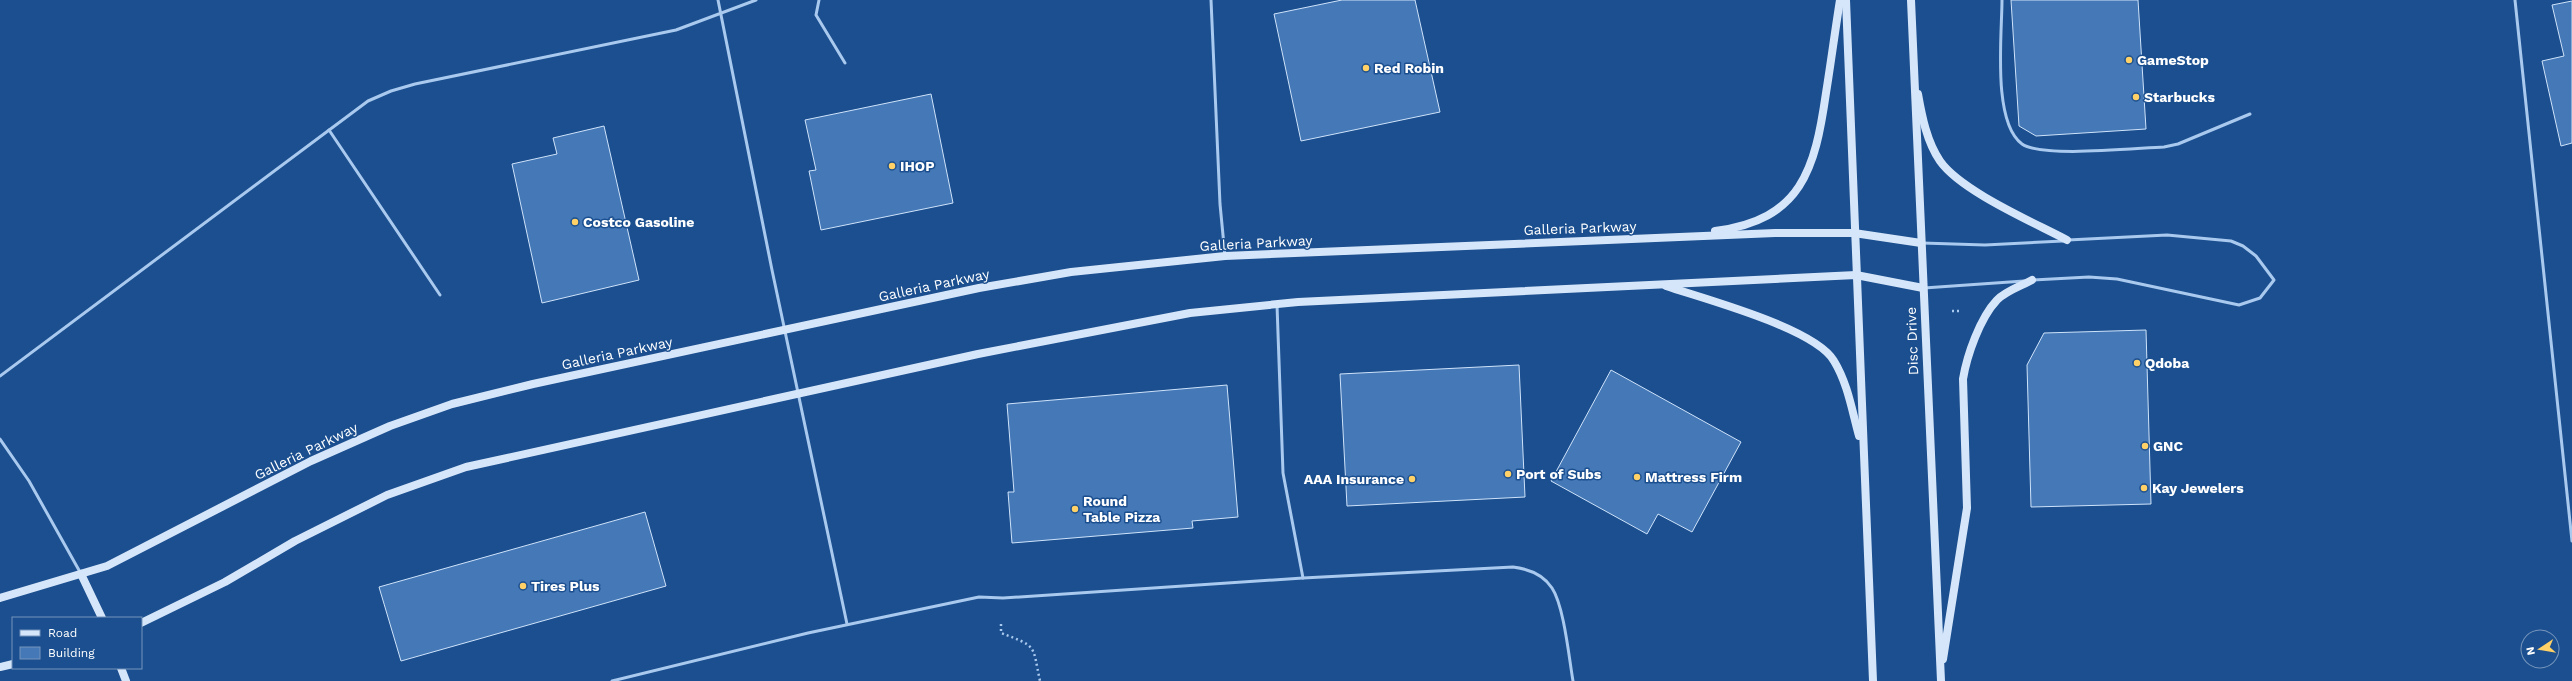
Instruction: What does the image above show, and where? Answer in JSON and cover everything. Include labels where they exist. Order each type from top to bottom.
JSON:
[{"type":"street","points":[[1657,238],[1720,230],[1752,223],[1773,213],[1791,198],[1804,180],[1814,155],[1820,130],[1840,0]]},
{"type":"street","points":[[1846,0],[1854,233],[1873,681]]},
{"type":"street","name":"Disc Drive","points":[[1911,0],[1940,678]]},
{"type":"street","points":[[1913,63],[1927,132],[1939,160],[1951,174],[1969,188],[2067,240]]},
{"type":"street","name":"Galleria Parkway","points":[[0,598],[107,566],[311,461],[390,426],[445,406],[534,384],[979,288],[1070,272],[1225,256],[1775,233],[1854,233],[1921,243]]},
{"type":"street","points":[[142,623],[224,582],[295,541],[387,495],[466,467],[798,392],[978,354],[1190,313],[1277,304],[1856,275],[1923,288]]},
{"type":"street","points":[[1940,678],[1966,508],[1963,379],[1965,365],[1970,348],[1997,300],[2032,280]]},
{"type":"street","points":[[1661,284],[1767,321],[1809,338],[1825,350],[1834,360],[1844,382],[1863,452]]},
{"type":"street","points":[[81,574],[102,617]]},
{"type":"street","points":[[0,667],[12,664]]},
{"type":"street","points":[[121,669],[126,681]]},
{"type":"lane","points":[[718,0],[847,624]]},
{"type":"lane","points":[[0,376],[151,265],[368,101],[391,91],[676,30],[756,0]]},
{"type":"lane","points":[[819,0],[816,15],[845,63]]},
{"type":"lane","points":[[1211,0],[1220,204],[1225,256]]},
{"type":"lane","points":[[2002,0],[2002,95],[2006,118],[2014,135],[2023,144],[2036,149],[2059,151],[2164,147],[2178,144],[2250,114]]},
{"type":"lane","points":[[2515,0],[2572,541]]},
{"type":"lane","points":[[329,130],[440,295]]},
{"type":"lane","points":[[1921,243],[1985,246],[2167,235],[2231,241],[2243,246],[2256,256],[2274,280],[2260,298],[2239,305],[2117,279],[2089,277],[1923,288]]},
{"type":"lane","points":[[1277,304],[1283,473],[1303,578]]},
{"type":"lane","points":[[0,439],[29,480],[81,574]]},
{"type":"lane","points":[[612,681],[847,624],[980,597],[1018,598],[1303,578],[1513,567],[1528,569],[1542,577],[1555,595],[1573,681]]},
{"type":"path","points":[[1001,624],[1001,633],[1026,642],[1033,648],[1040,681]]},
{"type":"building","points":[[1342,0],[1415,0],[1440,112],[1301,141],[1274,14]]},
{"type":"building","points":[[2011,0],[2138,0],[2146,129],[2036,136],[2019,126]]},
{"type":"building","points":[[2572,1],[2572,143],[2561,146],[2542,61],[2564,56],[2552,5]]},
{"type":"building","points":[[931,94],[953,203],[821,230],[809,171],[816,170],[805,120]]},
{"type":"building","name":"Costco Gasoline","points":[[604,126],[639,280],[542,303],[512,164],[557,154],[553,138]]},
{"type":"building","points":[[2146,330],[2151,504],[2031,507],[2027,365],[2044,333]]},
{"type":"building","points":[[1519,365],[1525,497],[1347,506],[1340,374]]},
{"type":"building","points":[[1611,370],[1741,442],[1692,532],[1658,514],[1647,534],[1551,481]]},
{"type":"building","points":[[1227,385],[1238,517],[1192,521],[1193,528],[1012,543],[1008,492],[1014,492],[1007,404]]},
{"type":"building","name":"Tires Plus","points":[[645,512],[666,586],[401,661],[379,587]]},
{"type":"place","name":"GameStop","points":[[2129,60]]},
{"type":"place","name":"Red Robin","points":[[1366,68]]},
{"type":"place","name":"Starbucks","points":[[2136,97]]},
{"type":"place","name":"IHOP","points":[[892,166]]},
{"type":"place","name":"Costco Gasoline","points":[[575,222]]},
{"type":"place","name":"Qdoba","points":[[2137,363]]},
{"type":"place","name":"GNC","points":[[2145,446]]},
{"type":"place","name":"Port of Subs","points":[[1508,474]]},
{"type":"place","name":"Mattress Firm","points":[[1637,477]]},
{"type":"place","name":"AAA Insurance","points":[[1412,479]]},
{"type":"place","name":"Kay Jewelers","points":[[2144,488]]},
{"type":"place","name":"Round Table Pizza","points":[[1075,509]]},
{"type":"place","name":"Tires Plus","points":[[523,586]]}]
